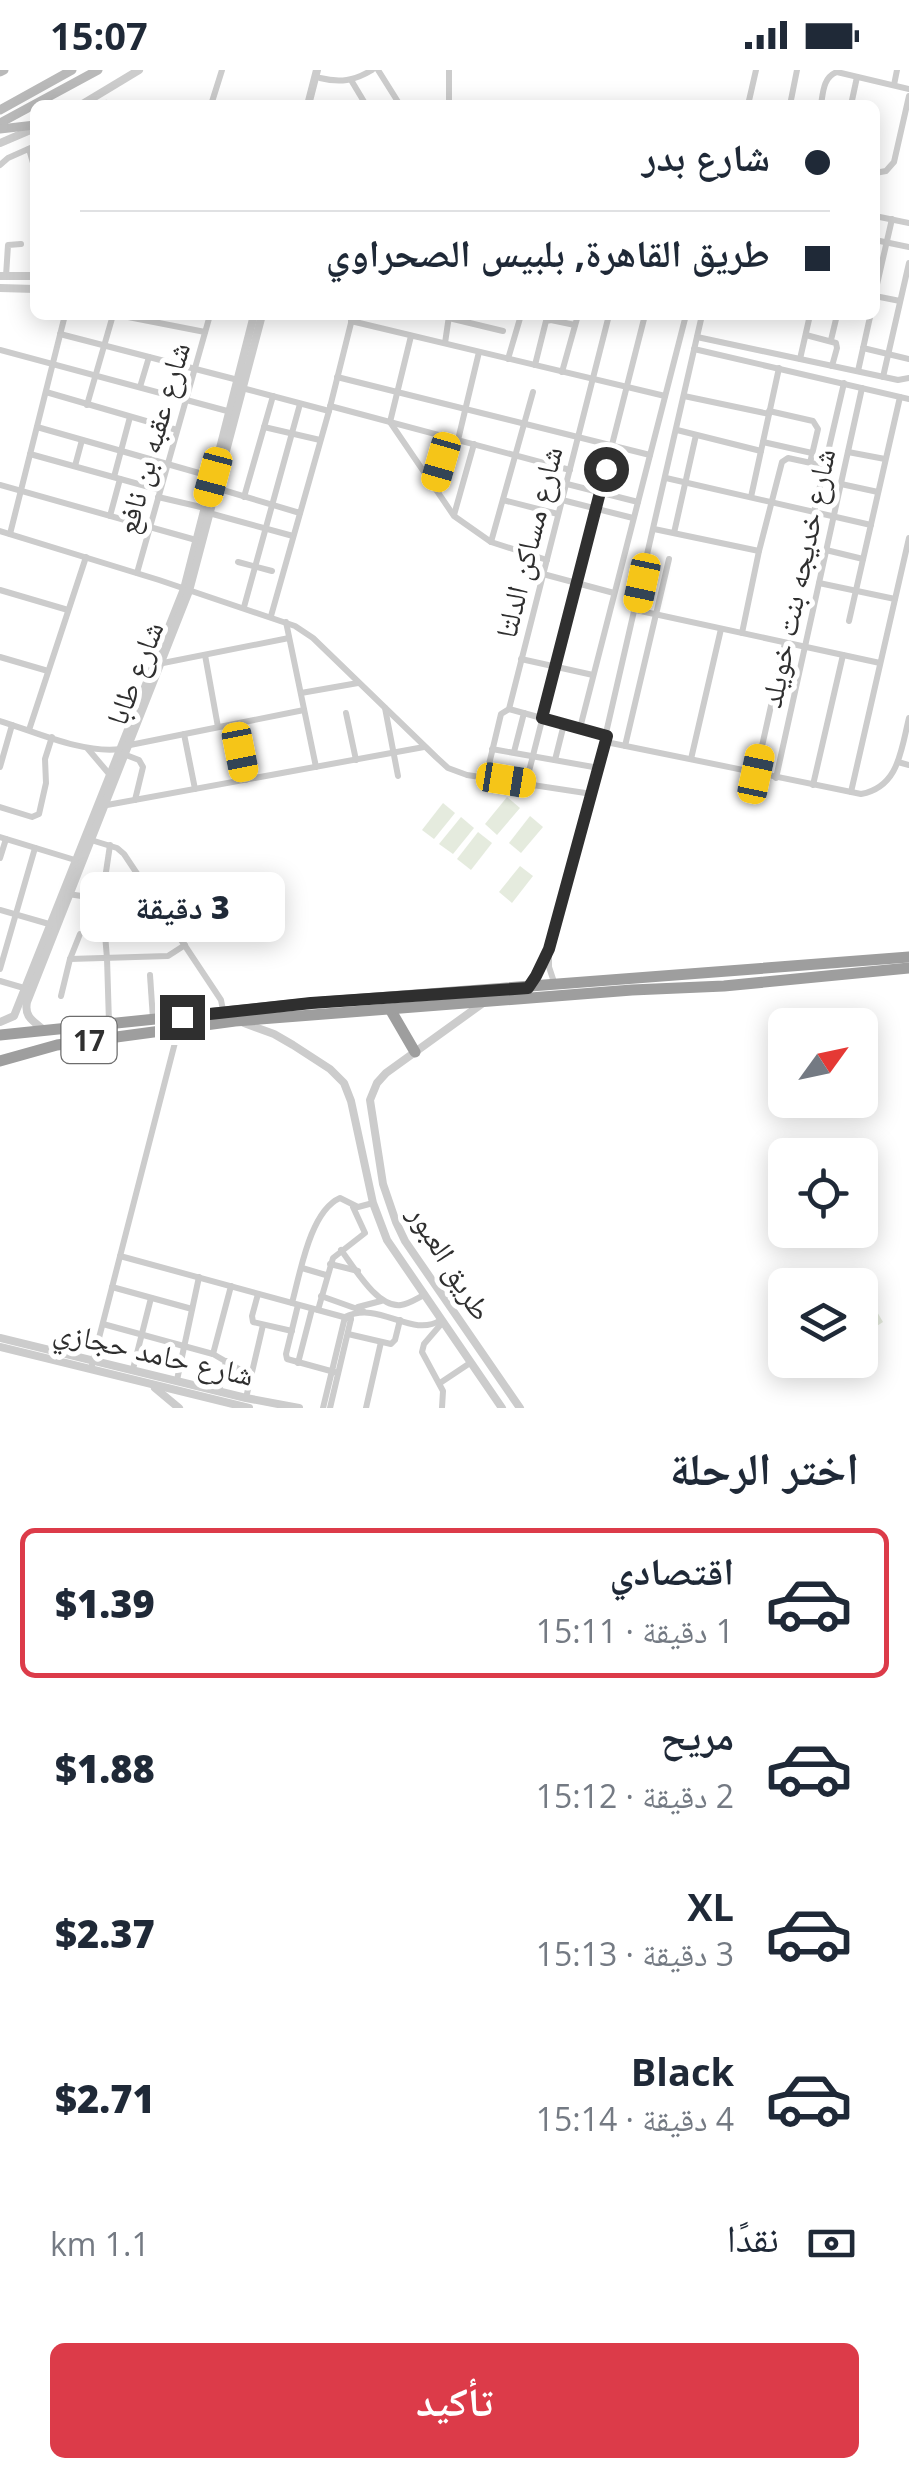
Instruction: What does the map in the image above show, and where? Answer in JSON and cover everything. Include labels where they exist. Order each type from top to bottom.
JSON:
[{"type":"highway","name":"17","points":[[0,1035],[311,1003],[909,957]]},
{"type":"highway","name":"17","points":[[0,1061],[57,1045],[235,1021],[724,986],[909,968]]},
{"type":"highway","points":[[722,972],[719,981],[724,986]]},
{"type":"highway","points":[[699,973],[699,987]]},
{"type":"highway","points":[[390,1009],[415,1052]]},
{"type":"main road","points":[[0,110],[72,70]]},
{"type":"main road","points":[[46,100],[98,70]]},
{"type":"main road","points":[[0,126],[30,109]]},
{"type":"main road","points":[[0,126],[30,126]]},
{"type":"street","points":[[89,100],[139,70]]},
{"type":"street","points":[[213,100],[222,70]]},
{"type":"street","points":[[312,100],[319,73],[333,81],[351,80],[375,70],[396,100]]},
{"type":"street","points":[[448,100],[449,70]]},
{"type":"street","points":[[749,100],[756,70]]},
{"type":"street","points":[[791,100],[796,70]]},
{"type":"street","points":[[894,85],[897,70]]},
{"type":"street","points":[[821,100],[826,81],[837,71],[862,75],[909,92],[894,162],[880,172]]},
{"type":"street","points":[[853,100],[862,75]]},
{"type":"street","points":[[351,80],[363,100]]},
{"type":"street","points":[[0,143],[30,128]]},
{"type":"street","points":[[0,165],[30,148]]},
{"type":"street","points":[[880,217],[909,223]]},
{"type":"street","points":[[880,261],[892,219]]},
{"type":"street","points":[[880,241],[909,247]]},
{"type":"street","points":[[21,244],[8,245],[3,276],[30,276]]},
{"type":"street","points":[[883,377],[909,262]]},
{"type":"street","points":[[0,288],[30,288]]},
{"type":"street","points":[[880,296],[900,302]]},
{"type":"street","points":[[10,534],[64,320]]},
{"type":"street","points":[[87,406],[114,320]]},
{"type":"street","points":[[142,320],[205,332]]},
{"type":"street","name":"شارع عقبه بن نافع","points":[[137,573],[209,320]]},
{"type":"street","name":"شارع طابا","points":[[24,1000],[24,988],[75,860],[106,805],[187,590],[196,540],[216,488],[257,320]]},
{"type":"street","points":[[271,616],[351,320]]},
{"type":"street","points":[[358,320],[410,336],[627,387],[682,408]]},
{"type":"street","points":[[445,344],[448,320]]},
{"type":"street","points":[[463,320],[503,331]]},
{"type":"street","points":[[508,359],[520,320]]},
{"type":"street","points":[[562,372],[576,320]]},
{"type":"street","name":"شارع مساكن الدلتا","points":[[486,777],[502,714],[509,709],[608,320]]},
{"type":"street","points":[[526,784],[644,320]]},
{"type":"street","points":[[580,728],[685,320]]},
{"type":"street","points":[[528,988],[549,949],[599,768],[701,320]]},
{"type":"street","points":[[800,359],[809,320]]},
{"type":"street","points":[[831,340],[836,320]]},
{"type":"street","points":[[858,371],[869,320]]},
{"type":"street","points":[[534,365],[546,321],[575,325]]},
{"type":"street","points":[[60,334],[194,369],[300,404],[390,422],[570,470]]},
{"type":"street","points":[[806,334],[836,343],[832,366]]},
{"type":"street","points":[[410,336],[390,422],[454,516],[491,542],[546,560]]},
{"type":"street","points":[[697,337],[898,380],[909,378]]},
{"type":"street","points":[[863,348],[909,359]]},
{"type":"street","points":[[694,349],[909,399]]},
{"type":"street","points":[[0,350],[233,412]]},
{"type":"street","points":[[458,440],[479,352]]},
{"type":"street","points":[[140,387],[149,357]]},
{"type":"street","points":[[750,498],[778,368]]},
{"type":"street","points":[[337,377],[650,455]]},
{"type":"street","points":[[814,512],[844,384]]},
{"type":"street","name":"شارع خديجه بنت خويلد","points":[[776,778],[862,388]]},
{"type":"street","points":[[46,392],[177,430]]},
{"type":"street","points":[[491,542],[534,392]]},
{"type":"street","points":[[244,496],[272,396]]},
{"type":"street","points":[[684,396],[815,422],[818,429],[810,463]]},
{"type":"street","points":[[849,621],[900,397]]},
{"type":"street","points":[[244,608],[300,404]]},
{"type":"street","name":"شارع طابا","points":[[0,1022],[14,1016],[24,1000],[68,894],[110,774],[125,750],[162,663],[187,590],[213,477],[233,412]]},
{"type":"street","points":[[110,516],[130,417]]},
{"type":"street","points":[[37,427],[213,477]]},
{"type":"street","points":[[264,427],[320,440]]},
{"type":"street","points":[[676,430],[812,453]]},
{"type":"street","points":[[674,533],[696,435]]},
{"type":"street","points":[[434,487],[448,437]]},
{"type":"street","points":[[74,466],[82,440]]},
{"type":"street","points":[[454,516],[474,444]]},
{"type":"street","points":[[848,452],[886,460]]},
{"type":"street","points":[[30,454],[293,536]]},
{"type":"street","points":[[742,634],[783,460],[825,466]]},
{"type":"street","points":[[666,478],[871,525]]},
{"type":"street","points":[[566,484],[638,502]]},
{"type":"street","points":[[841,484],[878,492]]},
{"type":"street","points":[[0,485],[196,540]]},
{"type":"street","points":[[216,488],[300,513]]},
{"type":"street","points":[[503,500],[558,514]]},
{"type":"street","points":[[562,500],[634,518]]},
{"type":"street","points":[[654,529],[759,551]]},
{"type":"street","points":[[0,530],[304,630],[448,768],[458,773],[592,794]]},
{"type":"street","points":[[851,792],[909,538]]},
{"type":"street","points":[[826,550],[863,559]]},
{"type":"street","points":[[30,730],[86,557]]},
{"type":"street","points":[[625,746],[669,559]]},
{"type":"street","points":[[238,562],[272,571]]},
{"type":"street","points":[[543,574],[614,593]]},
{"type":"street","points":[[819,583],[896,599]]},
{"type":"street","points":[[0,590],[68,610]]},
{"type":"street","points":[[636,610],[880,664]]},
{"type":"street","points":[[286,621],[316,767]]},
{"type":"street","points":[[691,760],[720,629]]},
{"type":"street","points":[[162,663],[289,638]]},
{"type":"street","points":[[756,774],[785,643]]},
{"type":"street","points":[[205,655],[218,728]]},
{"type":"street","points":[[0,656],[48,671]]},
{"type":"street","points":[[813,785],[844,656]]},
{"type":"street","points":[[522,659],[594,675]]},
{"type":"street","points":[[301,693],[359,683]]},
{"type":"street","points":[[384,707],[398,776]]},
{"type":"street","points":[[509,709],[580,728],[625,746],[861,794],[888,781],[898,762],[909,718]]},
{"type":"street","points":[[0,721],[87,748],[125,750],[304,710]]},
{"type":"street","points":[[346,712],[356,760]]},
{"type":"street","points":[[514,752],[524,713]]},
{"type":"street","points":[[235,724],[246,780]]},
{"type":"street","points":[[555,760],[564,724]]},
{"type":"street","points":[[0,767],[12,725]]},
{"type":"street","points":[[184,734],[195,789]]},
{"type":"street","points":[[0,808],[32,817],[40,811],[46,783],[44,760],[52,737]]},
{"type":"street","points":[[106,805],[426,747]]},
{"type":"street","points":[[87,748],[110,774]]},
{"type":"street","points":[[492,748],[599,768]]},
{"type":"street","points":[[125,750],[143,767],[135,800]]},
{"type":"street","points":[[898,762],[909,764]]},
{"type":"street","points":[[0,858],[3,838],[75,860]]},
{"type":"street","points":[[88,839],[124,854],[221,1000],[222,1013]]},
{"type":"street","points":[[109,1024],[102,899],[110,845]]},
{"type":"street","points":[[0,969],[35,848]]},
{"type":"street","points":[[68,894],[102,899],[149,890]]},
{"type":"street","points":[[0,910],[50,924]]},
{"type":"street","points":[[61,996],[80,934]]},
{"type":"street","points":[[70,959],[168,956],[185,945]]},
{"type":"street","points":[[549,949],[555,985]]},
{"type":"street","points":[[150,975],[154,1020]]},
{"type":"street","points":[[0,981],[24,988]]},
{"type":"street","points":[[24,1000],[26,1014],[44,1030]]},
{"type":"street","points":[[351,1102],[360,1096],[370,1100],[382,1078],[484,1002]]},
{"type":"street","name":"طريق العبور","points":[[235,1021],[274,1034],[330,1069],[344,1083],[373,1203],[387,1240],[502,1408]]},
{"type":"street","points":[[93,1365],[180,1027]]},
{"type":"street","name":"طريق العبور","points":[[370,1100],[384,1184],[404,1241],[520,1408]]},
{"type":"street","points":[[335,1372],[286,1357],[302,1268],[314,1229],[331,1203],[340,1198],[361,1207],[373,1203]]},
{"type":"street","points":[[298,1362],[330,1264],[365,1232],[352,1204]]},
{"type":"street","points":[[341,1250],[381,1301],[398,1306],[424,1295]]},
{"type":"street","points":[[120,1256],[315,1309],[350,1315],[364,1311],[424,1326],[442,1321]]},
{"type":"street","points":[[330,1264],[358,1271]]},
{"type":"street","points":[[302,1268],[326,1275]]},
{"type":"street","points":[[177,1380],[199,1278]]},
{"type":"street","points":[[213,1354],[231,1286]]},
{"type":"street","points":[[112,1287],[192,1309]]},
{"type":"street","points":[[258,1294],[251,1318],[254,1323],[292,1331]]},
{"type":"street","points":[[322,1294],[337,1301],[350,1315],[335,1372]]},
{"type":"street","points":[[133,1369],[151,1298]]},
{"type":"street","points":[[350,1315],[381,1301]]},
{"type":"street","points":[[326,1408],[350,1315]]},
{"type":"street","points":[[348,1334],[389,1344],[394,1342],[400,1320]]},
{"type":"street","points":[[442,1321],[422,1352],[440,1383],[443,1408]]},
{"type":"street","points":[[103,1324],[213,1354],[252,1373]]},
{"type":"street","points":[[248,1405],[262,1326]]},
{"type":"street","name":"شارع حامد حجازي","points":[[0,1338],[151,1386],[248,1405],[299,1408]]},
{"type":"street","points":[[366,1408],[381,1342]]},
{"type":"street","name":"شارع حامد حجازي","points":[[0,1347],[133,1369],[219,1392],[248,1405]]},
{"type":"street","points":[[219,1392],[226,1361]]},
{"type":"street","points":[[440,1383],[470,1362]]},
{"type":"street","points":[[151,1386],[180,1408]]},
{"type":"shaded area","points":[[507,797],[520,808],[497,835],[485,824]]},
{"type":"shaded area","points":[[443,803],[455,813],[434,839],[422,830]]},
{"type":"shaded area","points":[[530,816],[543,827],[521,853],[509,843]]},
{"type":"shaded area","points":[[461,817],[474,828],[453,854],[439,844]]},
{"type":"shaded area","points":[[478,832],[492,843],[471,870],[457,859]]},
{"type":"shaded area","points":[[520,866],[533,876],[512,903],[499,892]]},
{"type":"route","points":[[182,1017],[311,1003],[528,988],[549,949],[607,736],[542,718],[606,469]]}]
